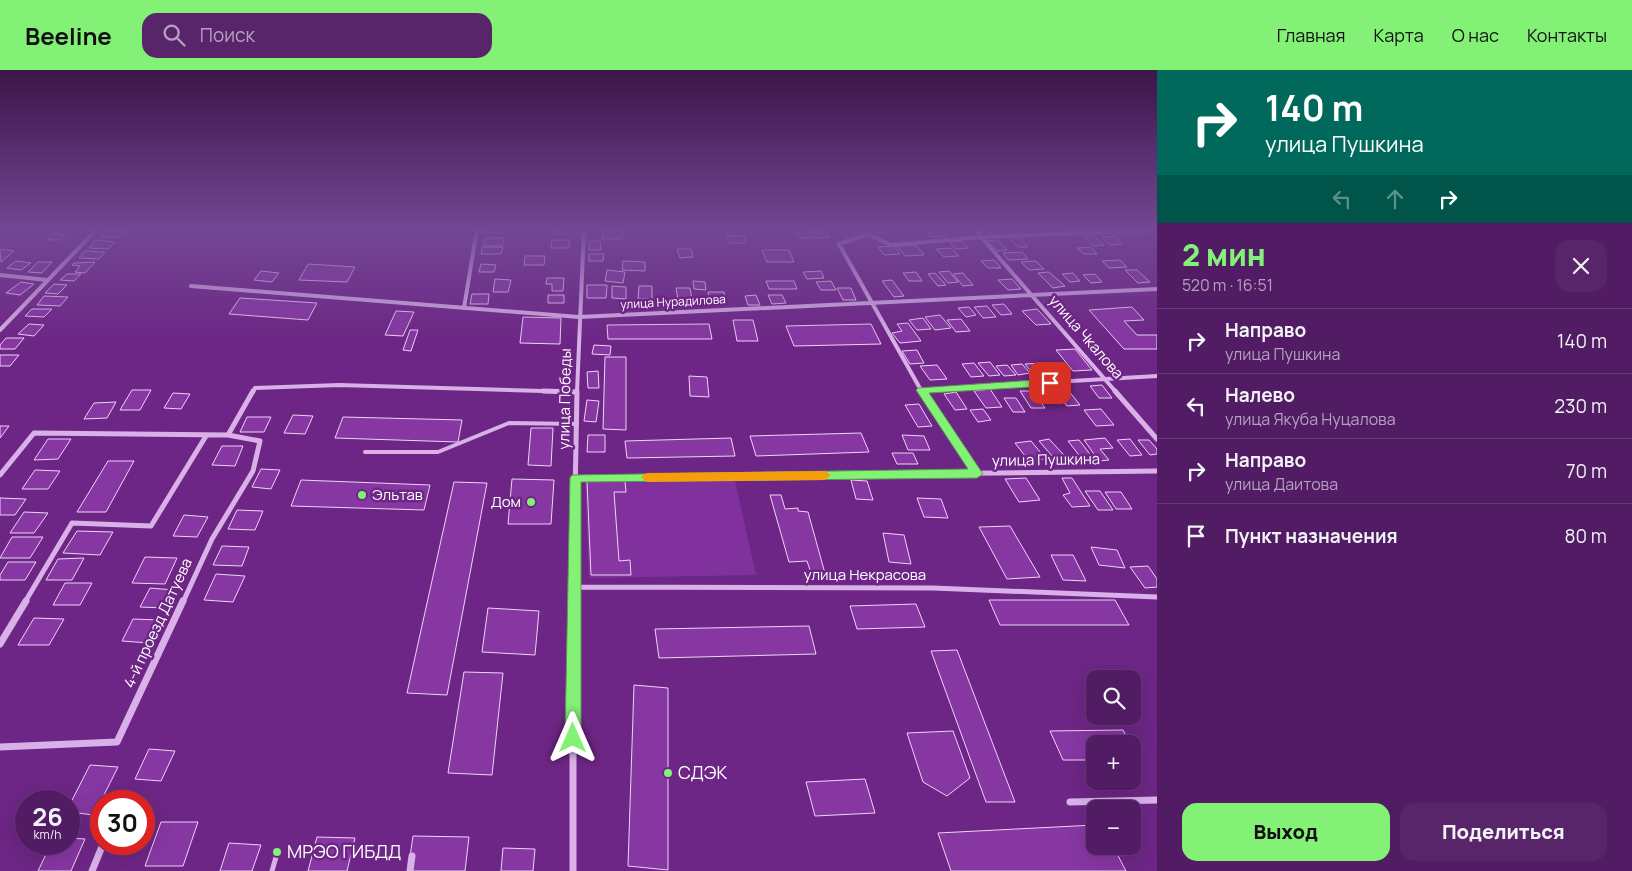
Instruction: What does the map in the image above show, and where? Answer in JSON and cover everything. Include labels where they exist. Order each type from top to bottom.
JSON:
[{"type":"street","points":[[0,330],[61,266]]},
{"type":"street","points":[[464,308],[471,266]]},
{"type":"street","name":"улица Победы","points":[[573,871],[573,587],[582,266]]},
{"type":"street","points":[[851,266],[921,390],[977,474]]},
{"type":"street","name":"улица Чкалова","points":[[1007,266],[1157,439]]},
{"type":"street","points":[[0,275],[48,280]]},
{"type":"street","name":"улица Нурадилова","points":[[191,286],[579,317],[1157,289]]},
{"type":"street","points":[[921,390],[1157,376]]},
{"type":"street","points":[[0,475],[34,433],[228,435],[254,388],[339,385],[578,392]]},
{"type":"street","name":"4-й проезд Датуева","points":[[0,747],[117,742],[212,539],[253,471],[260,441],[228,435]]},
{"type":"street","points":[[0,644],[72,523],[151,526],[206,436]]},
{"type":"street","name":"улица Пушкина","points":[[576,478],[1157,471]]},
{"type":"street","name":"улица Некрасова","points":[[573,587],[932,588],[1157,597]]},
{"type":"street","points":[[1070,802],[1157,800]]},
{"type":"street","points":[[92,871],[99,855]]},
{"type":"street","points":[[410,871],[412,856]]},
{"type":"lane","points":[[365,452],[438,452],[509,423],[577,424]]},
{"type":"lane","points":[[272,871],[278,850]]},
{"type":"shaded area","points":[[735,481],[756,575],[589,578],[585,483]]},
{"type":"building","points":[[9,266],[26,266],[21,270],[7,268]]},
{"type":"building","points":[[34,266],[48,266],[42,273],[28,272]]},
{"type":"building","points":[[80,266],[91,266],[85,273],[75,272]]},
{"type":"building","points":[[307,266],[355,267],[347,282],[299,280]]},
{"type":"building","points":[[480,266],[496,266],[494,272],[479,272]]},
{"type":"building","points":[[622,266],[645,266],[645,271],[622,270]]},
{"type":"building","points":[[986,266],[1001,268],[988,268]]},
{"type":"building","points":[[1025,266],[1041,266],[1044,269],[1029,270]]},
{"type":"building","points":[[1107,266],[1127,267],[1109,268]]},
{"type":"building","points":[[607,270],[625,272],[623,283],[605,281]]},
{"type":"building","points":[[1125,270],[1137,270],[1150,282],[1138,283]]},
{"type":"building","points":[[261,271],[279,273],[272,282],[254,280]]},
{"type":"building","points":[[821,271],[824,278],[807,279],[803,272]]},
{"type":"building","points":[[949,271],[958,282],[948,283],[939,272]]},
{"type":"building","points":[[916,272],[922,281],[909,281],[903,273]]},
{"type":"building","points":[[1049,272],[1065,286],[1053,288],[1038,273]]},
{"type":"building","points":[[935,273],[946,285],[938,286],[928,274]]},
{"type":"building","points":[[963,273],[973,285],[963,286],[953,274]]},
{"type":"building","points":[[1073,273],[1080,281],[1070,282],[1062,274]]},
{"type":"building","points":[[67,274],[81,274],[74,281],[60,280]]},
{"type":"building","points":[[1095,274],[1102,282],[1091,283],[1083,275]]},
{"type":"building","points":[[547,278],[564,278],[563,291],[552,291],[552,284],[546,284]]},
{"type":"building","points":[[495,279],[511,280],[508,292],[493,292]]},
{"type":"building","points":[[1012,279],[1021,289],[1008,290],[998,280]]},
{"type":"building","points":[[892,280],[904,296],[894,297],[882,281]]},
{"type":"building","points":[[693,281],[705,282],[706,290],[694,289]]},
{"type":"building","points":[[766,281],[794,281],[797,289],[769,289]]},
{"type":"building","points":[[831,281],[836,290],[821,290],[816,282]]},
{"type":"building","points":[[21,282],[34,284],[20,295],[6,293]]},
{"type":"building","points":[[54,284],[67,285],[58,294],[45,293]]},
{"type":"building","points":[[587,285],[607,285],[606,298],[587,298]]},
{"type":"building","points":[[612,286],[626,287],[626,299],[612,298]]},
{"type":"building","points":[[639,286],[652,286],[652,299],[638,299]]},
{"type":"building","points":[[676,288],[690,288],[692,300],[678,300]]},
{"type":"building","points":[[837,288],[851,288],[856,300],[843,300]]},
{"type":"building","points":[[708,292],[724,292],[726,302],[710,302]]},
{"type":"building","points":[[472,294],[489,294],[488,304],[470,304]]},
{"type":"building","points":[[548,295],[564,295],[564,303],[548,303]]},
{"type":"building","points":[[756,295],[760,305],[748,305],[745,296]]},
{"type":"building","points":[[768,295],[782,295],[786,303],[772,304]]},
{"type":"building","points":[[44,296],[68,297],[60,306],[37,305]]},
{"type":"building","points":[[240,298],[317,303],[308,320],[229,314]]},
{"type":"building","points":[[1004,304],[1012,314],[1001,315],[992,305]]},
{"type":"building","points":[[987,306],[996,317],[983,318],[974,307]]},
{"type":"building","points":[[969,307],[976,315],[966,317],[958,308]]},
{"type":"building","points":[[1132,307],[1144,320],[1124,321],[1137,335],[1157,335],[1157,349],[1124,349],[1089,310]]},
{"type":"building","points":[[32,309],[52,309],[44,317],[25,316]]},
{"type":"building","points":[[1037,309],[1051,324],[1036,325],[1022,311]]},
{"type":"building","points":[[396,311],[414,312],[403,336],[385,335]]},
{"type":"building","points":[[940,315],[951,328],[935,330],[925,317]]},
{"type":"building","points":[[523,317],[561,318],[560,344],[520,343]]},
{"type":"building","points":[[923,318],[931,329],[917,330],[909,320]]},
{"type":"building","points":[[961,319],[970,331],[956,332],[947,320]]},
{"type":"building","points":[[733,320],[753,320],[758,341],[737,341]]},
{"type":"building","points":[[908,323],[921,341],[900,343],[892,333],[902,331],[897,324]]},
{"type":"building","points":[[29,324],[44,325],[34,336],[18,334]]},
{"type":"building","points":[[709,324],[712,339],[608,339],[607,325]]},
{"type":"building","points":[[871,324],[881,344],[794,346],[786,326]]},
{"type":"building","points":[[410,330],[418,330],[411,351],[403,350]]},
{"type":"building","points":[[6,338],[24,338],[15,349],[0,349],[0,345]]},
{"type":"building","points":[[594,345],[611,346],[610,355],[592,354]]},
{"type":"building","points":[[1075,349],[1092,370],[1073,371],[1056,350]]},
{"type":"building","points":[[917,350],[924,363],[910,364],[902,351]]},
{"type":"building","points":[[0,355],[19,355],[10,366],[0,366]]},
{"type":"building","points":[[605,357],[626,357],[626,430],[603,429]]},
{"type":"building","points":[[990,362],[1000,375],[989,376],[978,363]]},
{"type":"building","points":[[974,363],[984,376],[971,377],[962,364]]},
{"type":"building","points":[[1044,363],[1053,374],[1034,375],[1025,364]]},
{"type":"building","points":[[1022,364],[1030,373],[1018,375],[1011,365]]},
{"type":"building","points":[[937,365],[947,379],[930,380],[920,366]]},
{"type":"building","points":[[1007,365],[1016,375],[1004,376],[996,366]]},
{"type":"building","points":[[598,371],[599,388],[588,388],[587,372]]},
{"type":"building","points":[[689,376],[707,377],[709,397],[690,396]]},
{"type":"building","points":[[1064,385],[1080,405],[1067,406],[1051,386]]},
{"type":"building","points":[[1102,385],[1112,398],[1099,398],[1090,386]]},
{"type":"building","points":[[990,389],[1002,407],[986,408],[974,391]]},
{"type":"building","points":[[132,390],[151,390],[140,410],[120,410]]},
{"type":"building","points":[[1020,391],[1033,391],[1045,408],[1031,408]]},
{"type":"building","points":[[956,392],[967,409],[955,410],[944,394]]},
{"type":"building","points":[[173,393],[190,394],[181,409],[164,408]]},
{"type":"building","points":[[1004,398],[1016,398],[1025,412],[1013,412]]},
{"type":"building","points":[[587,400],[599,401],[596,422],[584,421]]},
{"type":"building","points":[[116,402],[107,418],[84,419],[94,403]]},
{"type":"building","points":[[919,404],[932,426],[918,427],[905,405]]},
{"type":"building","points":[[983,409],[991,420],[978,422],[970,410]]},
{"type":"building","points":[[1101,409],[1114,425],[1096,426],[1084,410]]},
{"type":"building","points":[[293,415],[313,416],[305,434],[284,433]]},
{"type":"building","points":[[247,417],[271,417],[264,432],[240,432]]},
{"type":"building","points":[[343,417],[462,420],[458,442],[335,438]]},
{"type":"building","points":[[0,426],[9,426],[0,438]]},
{"type":"building","points":[[531,428],[553,428],[551,466],[528,465]]},
{"type":"building","points":[[861,433],[869,452],[756,456],[750,436]]},
{"type":"building","points":[[588,435],[605,435],[605,452],[587,452]]},
{"type":"building","points":[[902,435],[924,436],[930,450],[908,450]]},
{"type":"building","points":[[731,438],[735,456],[627,458],[625,441]]},
{"type":"building","points":[[1105,438],[1113,448],[1100,449],[1109,460],[1099,461],[1084,440]]},
{"type":"building","points":[[48,439],[71,439],[58,459],[34,460]]},
{"type":"building","points":[[1049,439],[1064,455],[1053,457],[1039,441]]},
{"type":"building","points":[[1130,439],[1142,455],[1130,456],[1117,440]]},
{"type":"building","points":[[1079,440],[1093,458],[1082,459],[1068,441]]},
{"type":"building","points":[[1138,440],[1149,440],[1157,449],[1157,454],[1150,455]]},
{"type":"building","points":[[1031,441],[1046,459],[1029,461],[1015,443]]},
{"type":"building","points":[[222,446],[243,446],[235,466],[212,465]]},
{"type":"building","points":[[892,453],[913,453],[918,464],[897,464]]},
{"type":"building","points":[[108,461],[134,461],[106,512],[77,512]]},
{"type":"building","points":[[261,469],[280,470],[271,489],[252,487]]},
{"type":"building","points":[[35,470],[60,471],[48,489],[22,489]]},
{"type":"building","points":[[1026,478],[1040,500],[1019,502],[1005,479]]},
{"type":"building","points":[[1062,478],[1072,478],[1090,506],[1072,507],[1063,495],[1070,493]]},
{"type":"building","name":"Дом","points":[[512,479],[554,480],[551,524],[508,524]]},
{"type":"building","name":"Эльтав","points":[[301,480],[430,485],[424,510],[291,506]]},
{"type":"building","points":[[851,480],[867,481],[873,500],[856,499]]},
{"type":"building","points":[[587,481],[625,481],[626,492],[614,492],[619,561],[630,560],[631,575],[591,575]]},
{"type":"building","points":[[454,482],[487,483],[447,695],[407,693]]},
{"type":"building","points":[[1085,491],[1100,491],[1113,510],[1098,510]]},
{"type":"building","points":[[1105,492],[1121,492],[1132,509],[1116,509]]},
{"type":"building","points":[[770,495],[781,495],[785,509],[798,508],[798,511],[808,512],[826,577],[813,579],[807,561],[789,562]]},
{"type":"building","points":[[0,498],[26,499],[15,515],[0,515]]},
{"type":"building","points":[[917,498],[941,499],[948,518],[924,517]]},
{"type":"building","points":[[237,510],[263,511],[255,530],[228,529]]},
{"type":"building","points":[[24,512],[48,513],[34,533],[10,533]]},
{"type":"building","points":[[184,515],[208,517],[197,537],[173,536]]},
{"type":"building","points":[[1010,526],[1040,577],[1007,579],[979,527]]},
{"type":"building","points":[[77,531],[113,532],[100,555],[63,553]]},
{"type":"building","points":[[883,533],[904,535],[911,564],[889,562]]},
{"type":"building","points":[[12,537],[43,537],[30,558],[0,558]]},
{"type":"building","points":[[222,546],[249,547],[242,566],[213,565]]},
{"type":"building","points":[[1091,547],[1117,550],[1125,568],[1099,565]]},
{"type":"building","points":[[1051,555],[1073,555],[1086,581],[1063,580]]},
{"type":"building","points":[[145,557],[177,558],[165,584],[132,583]]},
{"type":"building","points":[[84,558],[72,580],[46,580],[58,559]]},
{"type":"building","points":[[8,562],[36,562],[25,580],[0,580],[0,575]]},
{"type":"building","points":[[1148,566],[1157,579],[1157,587],[1145,588],[1130,567]]},
{"type":"building","points":[[216,574],[245,576],[233,602],[204,600]]},
{"type":"building","points":[[65,583],[92,583],[80,605],[53,605]]},
{"type":"building","points":[[150,588],[174,590],[165,608],[140,607]]},
{"type":"building","points":[[989,600],[1115,600],[1129,625],[1000,625]]},
{"type":"building","points":[[916,604],[925,627],[857,629],[850,606]]},
{"type":"building","points":[[488,608],[539,611],[535,655],[482,652]]},
{"type":"building","points":[[34,618],[64,619],[49,645],[18,645]]},
{"type":"building","points":[[133,619],[160,620],[149,643],[122,641]]},
{"type":"building","points":[[809,626],[816,654],[659,658],[655,629]]},
{"type":"building","points":[[957,650],[1015,802],[986,802],[931,651]]},
{"type":"building","points":[[464,672],[503,673],[492,775],[448,773]]},
{"type":"building","points":[[634,685],[668,688],[668,870],[628,866]]},
{"type":"building","points":[[1123,730],[1126,735],[1086,735],[1086,760],[1063,760],[1050,731]]},
{"type":"building","points":[[953,731],[970,778],[947,796],[923,782],[907,733]]},
{"type":"building","points":[[149,749],[175,751],[161,781],[135,779]]},
{"type":"building","points":[[90,765],[118,767],[106,790],[90,790],[90,815],[80,813],[80,790],[77,790]]},
{"type":"building","points":[[865,779],[875,813],[815,816],[806,782]]},
{"type":"building","points":[[161,822],[198,822],[183,866],[145,866],[149,855],[155,855],[155,838]]},
{"type":"building","points":[[1086,825],[1086,855],[1118,855],[1126,871],[951,871],[938,833]]},
{"type":"building","points":[[413,836],[469,837],[465,871],[408,871]]},
{"type":"building","points":[[317,837],[355,838],[347,871],[308,871]]},
{"type":"building","points":[[80,839],[85,839],[80,850]]},
{"type":"building","points":[[229,843],[261,845],[252,871],[220,871]]},
{"type":"building","points":[[503,848],[535,849],[533,871],[501,871]]},
{"type":"building","points":[[46,855],[78,855],[71,871],[38,871]]},
{"type":"slow traffic","points":[[647,477],[825,475]]},
{"type":"place","name":"Эльтав","points":[[362,495]]},
{"type":"place","name":"Дом","points":[[531,502]]},
{"type":"place","name":"СДЭК","points":[[668,773]]},
{"type":"place","name":"МРЭО ГИБДД","points":[[277,852]]},
{"type":"route","points":[[573,738],[573,587],[576,478],[977,474],[921,390],[1050,383]]}]
